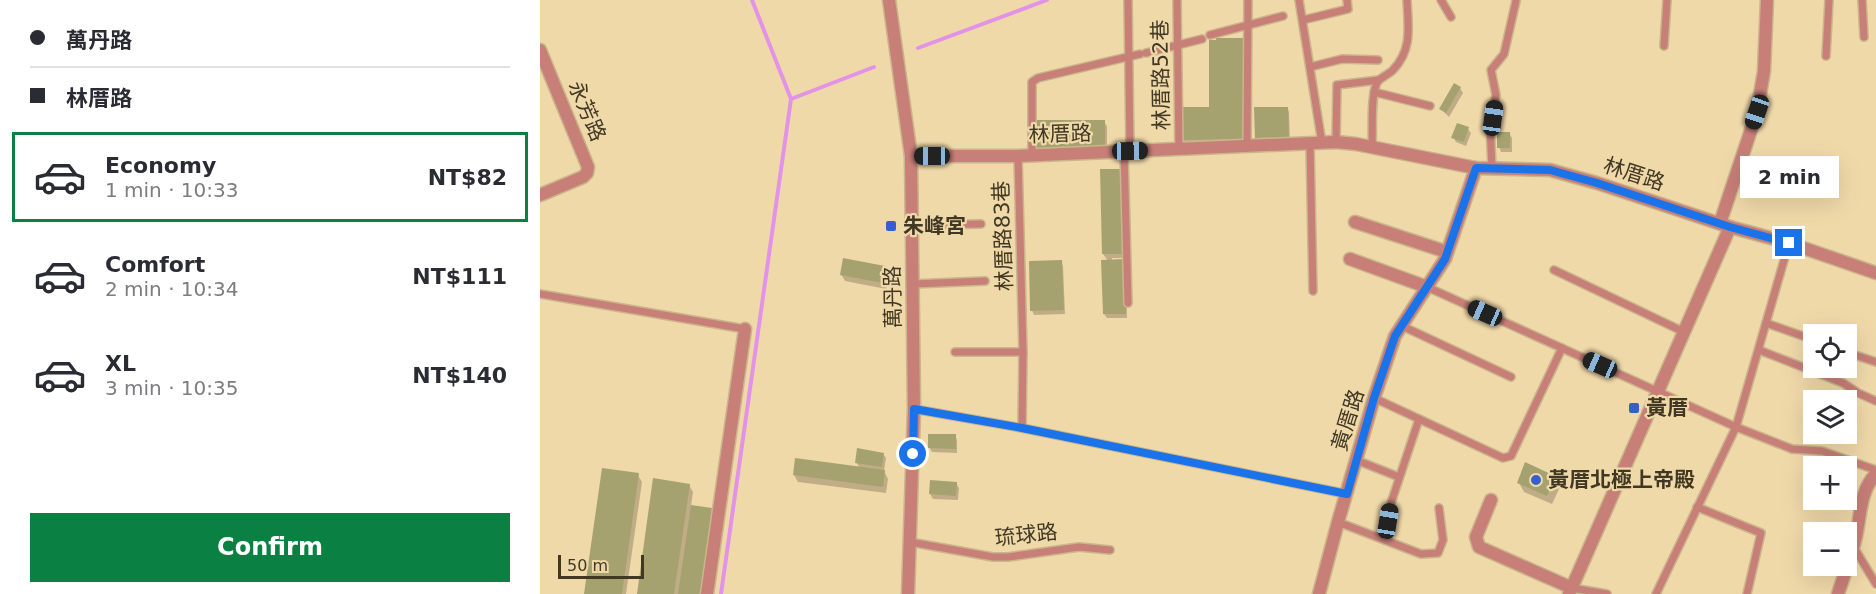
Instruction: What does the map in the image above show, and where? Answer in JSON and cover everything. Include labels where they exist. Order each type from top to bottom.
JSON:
[{"type":"street","name":"萬丹路","points":[[889,0],[911,156],[914,409],[908,594]]},
{"type":"street","points":[[1491,500],[1476,537],[1479,547],[1570,591],[1684,332],[1725,225],[1757,112],[1764,71],[1767,0]]},
{"type":"street","name":"永芳路","points":[[540,50],[588,167],[583,177],[540,195]]},
{"type":"street","name":"林厝路","points":[[911,156],[1018,156],[1336,142],[1372,146],[1476,168],[1550,170],[1789,243],[1876,273]]},
{"type":"street","name":"黃厝路","points":[[1319,594],[1374,398],[1395,336],[1447,252],[1476,168]]},
{"type":"street","points":[[1355,222],[1447,252]]},
{"type":"street","points":[[1350,259],[1427,287]]},
{"type":"street","points":[[707,594],[745,329]]},
{"type":"street","points":[[1857,528],[1866,489],[1876,472]]},
{"type":"street","points":[[1838,594],[1844,576]]},
{"type":"lane","points":[[1128,0],[1128,303]]},
{"type":"lane","name":"林厝路52巷","points":[[1177,0],[1179,150]]},
{"type":"lane","points":[[1247,146],[1248,0]]},
{"type":"lane","points":[[1299,0],[1310,67],[1316,143],[1312,291]]},
{"type":"lane","points":[[1303,20],[1348,9],[1347,0]]},
{"type":"lane","points":[[1336,142],[1337,85],[1379,80],[1393,71],[1405,55],[1409,41],[1407,0]]},
{"type":"lane","points":[[1441,0],[1451,17]]},
{"type":"lane","points":[[1664,45],[1667,0]]},
{"type":"lane","points":[[1826,56],[1829,0]]},
{"type":"lane","points":[[1862,0],[1864,38]]},
{"type":"lane","points":[[1492,167],[1490,126],[1496,95],[1491,70],[1504,54],[1516,2]]},
{"type":"lane","points":[[1032,155],[1032,82],[1038,78],[1143,54],[1283,16]]},
{"type":"lane","points":[[1310,67],[1342,59],[1378,60]]},
{"type":"lane","points":[[1372,146],[1374,92],[1379,80]]},
{"type":"lane","points":[[1374,92],[1431,106]]},
{"type":"lane","name":"林厝路83巷","points":[[1018,156],[1023,352]]},
{"type":"lane","points":[[912,225],[981,224]]},
{"type":"lane","points":[[1656,594],[1736,427],[1789,243]]},
{"type":"lane","points":[[1554,270],[1684,332]]},
{"type":"lane","points":[[913,285],[985,281]]},
{"type":"lane","points":[[1427,287],[1736,427],[1792,449],[1822,451],[1876,472]]},
{"type":"lane","points":[[540,294],[745,329]]},
{"type":"lane","points":[[1766,323],[1803,336]]},
{"type":"lane","points":[[1402,326],[1511,377]]},
{"type":"lane","points":[[1374,398],[1503,458],[1510,456],[1562,348]]},
{"type":"lane","points":[[1759,350],[1843,383],[1876,401]]},
{"type":"lane","points":[[955,352],[1023,352],[1022,428]]},
{"type":"lane","points":[[1857,356],[1876,362]]},
{"type":"lane","points":[[914,409],[1022,428],[1347,494]]},
{"type":"lane","points":[[1385,540],[1391,503],[1419,419]]},
{"type":"lane","points":[[1356,460],[1399,477]]},
{"type":"lane","points":[[1697,507],[1761,533],[1747,594]]},
{"type":"lane","points":[[1338,522],[1420,554],[1431,555],[1438,553],[1443,540],[1439,508]]},
{"type":"lane","name":"琉球路","points":[[910,542],[993,557],[1079,547],[1110,550]]},
{"type":"lane","points":[[1857,553],[1876,584]]},
{"type":"lane","points":[[1570,591],[1607,594]]},
{"type":"building","points":[[1216,38],[1243,38],[1244,139],[1180,140],[1180,107],[1209,107],[1209,40],[1216,40]]},
{"type":"building","points":[[1454,83],[1461,87],[1446,113],[1439,109]]},
{"type":"building","points":[[1254,107],[1288,107],[1289,139],[1255,140]]},
{"type":"building","points":[[1034,120],[1105,120],[1105,148],[1034,148]]},
{"type":"building","points":[[1457,123],[1469,127],[1464,142],[1451,138]]},
{"type":"building","points":[[1497,132],[1510,132],[1510,148],[1497,148]]},
{"type":"building","points":[[1100,169],[1123,169],[1125,254],[1102,254]]},
{"type":"building","points":[[843,258],[885,266],[883,283],[840,275]]},
{"type":"building","points":[[1124,259],[1126,314],[1103,314],[1101,260]]},
{"type":"building","points":[[1062,260],[1064,310],[1030,311],[1029,261]]},
{"type":"building","points":[[928,434],[956,434],[956,449],[928,448]]},
{"type":"building","points":[[857,448],[884,453],[882,467],[855,463]]},
{"type":"building","points":[[795,458],[885,470],[883,487],[793,475]]},
{"type":"building","name":"黃厝北極上帝殿","points":[[1525,462],[1555,476],[1547,496],[1517,483]]},
{"type":"building","points":[[602,468],[639,473],[622,594],[584,594]]},
{"type":"building","points":[[653,478],[690,484],[674,594],[637,594]]},
{"type":"building","points":[[930,480],[957,482],[956,496],[929,494]]},
{"type":"building","points":[[691,505],[712,508],[700,594],[678,594]]},
{"type":"waterway","points":[[721,594],[791,99],[752,0]]},
{"type":"waterway","points":[[918,48],[1047,0]]},
{"type":"waterway","points":[[791,99],[874,67]]},
{"type":"place","name":"朱峰宮","points":[[891,226]]},
{"type":"place","name":"黃厝","points":[[1634,408]]},
{"type":"place","name":"黃厝北極上帝殿","points":[[1536,480]]},
{"type":"route","points":[[913,454],[914,409],[1022,428],[1347,494],[1374,398],[1395,336],[1445,259],[1476,168],[1550,170],[1730,227],[1789,243]]}]
